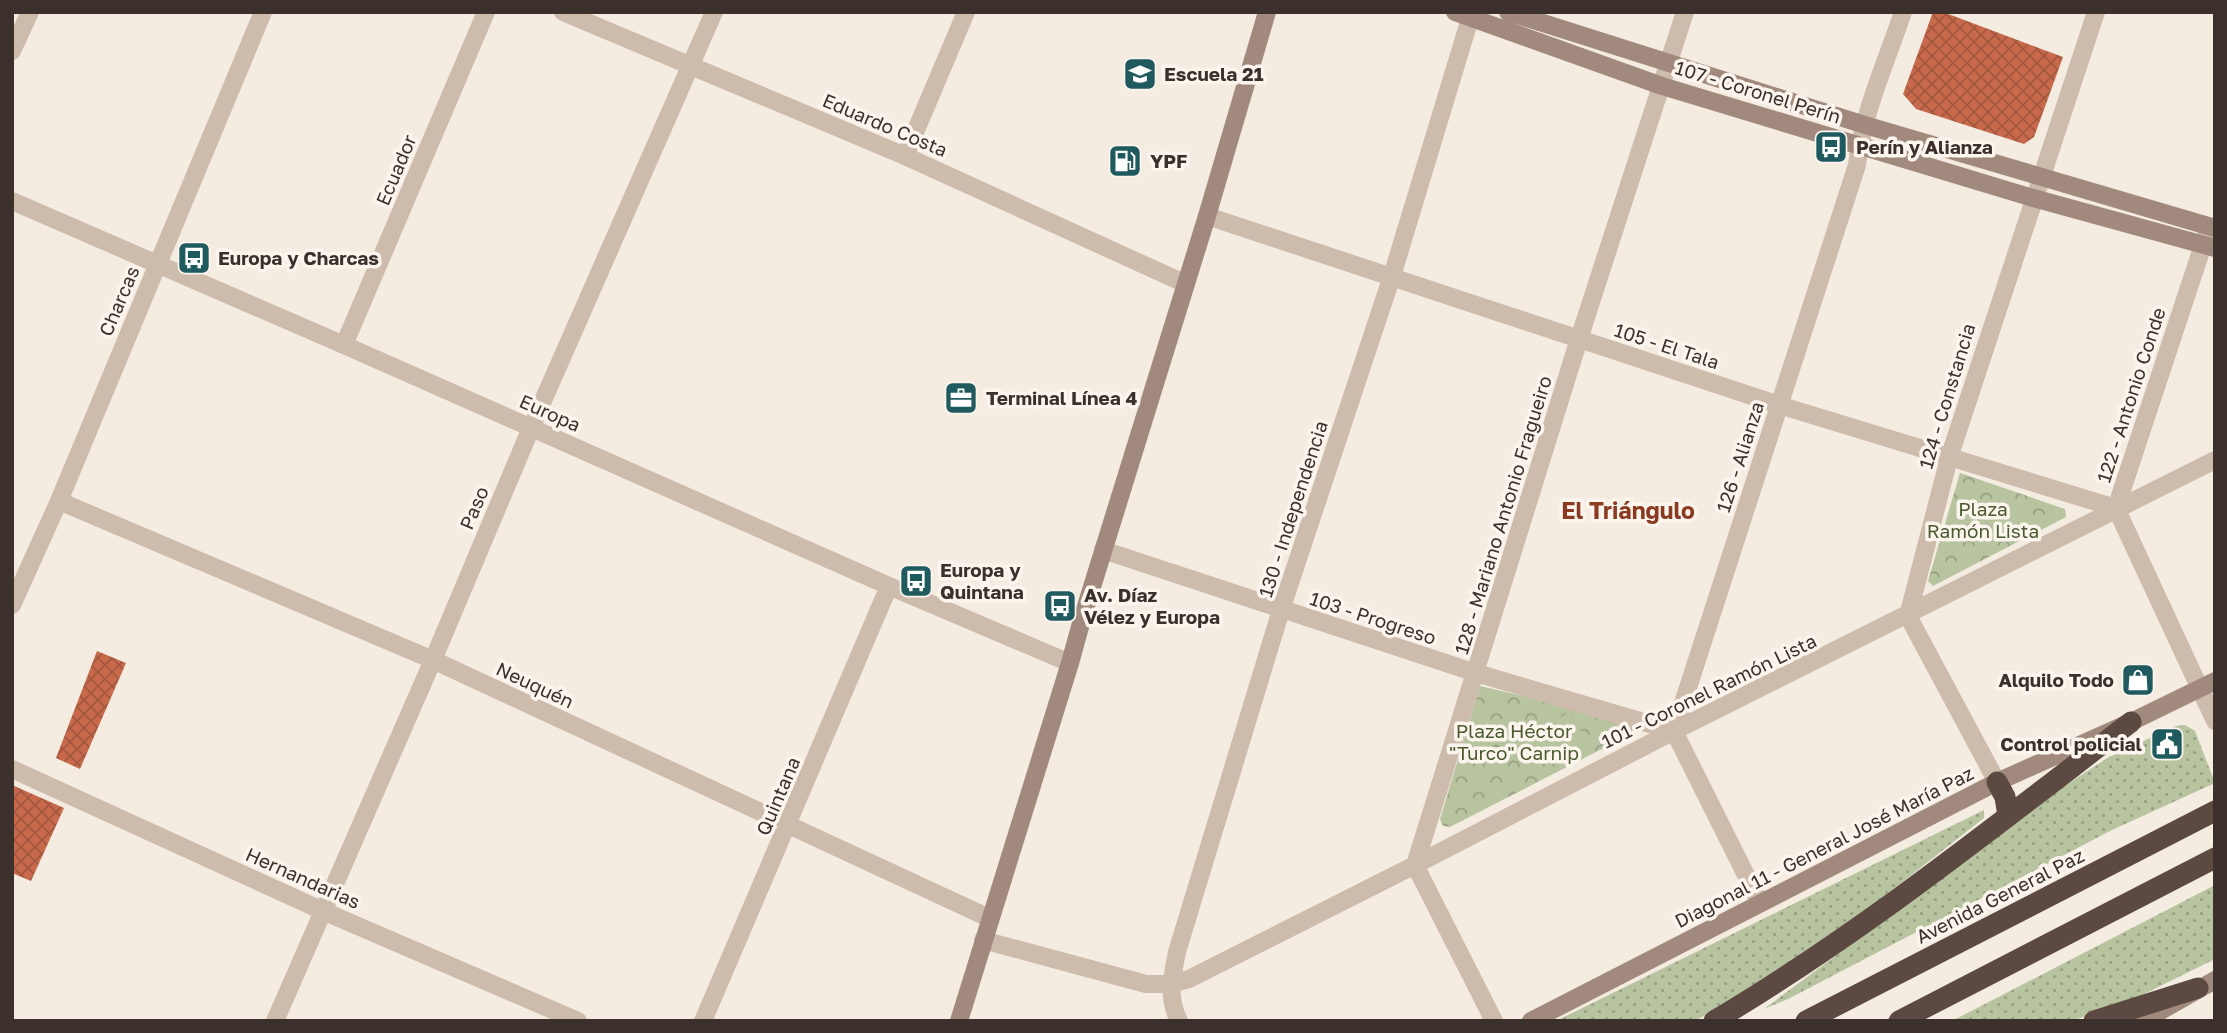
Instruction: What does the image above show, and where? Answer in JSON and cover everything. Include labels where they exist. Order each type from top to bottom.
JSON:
[{"type":"highway","points":[[1714,1021],[1785,979],[1856,931],[2131,722]]},
{"type":"highway","points":[[1997,782],[2005,796],[2008,816]]},
{"type":"highway","name":"Avenida General Paz","points":[[1806,1021],[2215,811]]},
{"type":"highway","points":[[1899,1021],[2215,858]]},
{"type":"highway","points":[[2094,1021],[2206,984]]},
{"type":"street","points":[[12,51],[30,12]]},
{"type":"street","name":"Charcas","points":[[12,605],[59,501],[262,12]]},
{"type":"street","name":"Ecuador","points":[[344,345],[486,12]]},
{"type":"street","name":"Eduardo Costa","points":[[563,12],[905,156],[1186,284]]},
{"type":"street","name":"Paso","points":[[275,1021],[714,12]]},
{"type":"street","points":[[905,156],[966,12]]},
{"type":"street","points":[[959,1021],[1207,216],[1267,12]]},
{"type":"street","name":"128 - Mariano Antonio Fragueiro","points":[[1415,865],[1579,339],[1685,12]]},
{"type":"street","name":"126 - Alianza","points":[[1674,731],[1857,165],[1865,125],[1903,12]]},
{"type":"street","name":"124 - Constancia","points":[[1908,616],[1949,458],[2096,12]]},
{"type":"street","name":"107 - Coronel Perín","points":[[1465,14],[1662,86],[2033,198],[2209,246]]},
{"type":"street","name":"130 - Independencia","points":[[1179,1021],[1171,1000],[1177,952],[1281,610],[1392,276],[1465,14]]},
{"type":"street","name":"107 - Coronel Perín","points":[[1520,14],[1668,64],[1865,125],[2212,227]]},
{"type":"street","name":"Europa","points":[[12,201],[1070,663]]},
{"type":"street","name":"105 - El Tala","points":[[1207,216],[1779,405],[2116,508]]},
{"type":"street","name":"122 - Antonio Conde","points":[[2212,227],[2209,246],[2116,508],[2207,685],[2215,722]]},
{"type":"street","name":"101 - Coronel Ramón Lista","points":[[983,940],[1146,984],[1171,984],[1209,970],[1674,731],[2215,460]]},
{"type":"street","name":"Neuquén","points":[[59,501],[433,660],[989,918]]},
{"type":"street","name":"103 - Progreso","points":[[1103,550],[1476,673],[1674,731]]},
{"type":"street","name":"Quintana","points":[[703,1021],[889,586]]},
{"type":"street","points":[[1908,616],[1997,782]]},
{"type":"street","name":"Diagonal 11 - General José María Paz","points":[[1531,1021],[1997,782],[2207,685]]},
{"type":"street","points":[[1674,731],[1760,903]]},
{"type":"street","name":"Hernandarias","points":[[12,769],[323,911],[578,1021]]},
{"type":"street","points":[[1415,865],[1494,1021]]},
{"type":"street","points":[[2143,1021],[2206,984]]},
{"type":"green space","name":"Plaza Ramón Lista","points":[[1960,473],[2065,509],[2066,517],[1933,586],[1928,581]]},
{"type":"green space","name":"Plaza Héctor \"Turco\" Carnip","points":[[1480,686],[1629,721],[1635,727],[1635,732],[1450,827],[1443,826],[1440,819]]},
{"type":"green space","points":[[1569,712],[1586,739],[1544,764],[1527,738]]},
{"type":"green space","points":[[2185,725],[2195,731],[2215,783],[2112,830],[1764,1009],[2063,787],[2109,757],[2176,726]]},
{"type":"green space","points":[[1984,810],[1984,818],[1868,909],[1773,975],[1695,1021],[1556,1021]]},
{"type":"green space","points":[[2215,885],[2215,959],[2138,997],[2072,1021],[1952,1021]]},
{"type":"building","points":[[1933,12],[1943,12],[2063,57],[2034,137],[2024,144],[1916,109],[1903,94]]},
{"type":"building","points":[[97,651],[126,663],[80,769],[56,758]]},
{"type":"building","points":[[12,785],[64,808],[31,881],[12,873]]},
{"type":"place","name":"Escuela 21","points":[[1140,74]]},
{"type":"place","name":"Perín y Alianza","points":[[1831,147]]},
{"type":"place","name":"YPF","points":[[1125,161]]},
{"type":"place","name":"Europa y Charcas","points":[[194,258]]},
{"type":"place","name":"Terminal Línea 4","points":[[961,398]]},
{"type":"place","name":"Europa y Quintana","points":[[916,581]]},
{"type":"place","name":"Av. Díaz Vélez y Europa","points":[[1060,606]]},
{"type":"place","name":"Alquilo Todo","points":[[2138,680]]},
{"type":"place","name":"Control policial","points":[[2167,744]]},
{"type":"district","name":"El Triángulo","points":[[1628,511]]}]
